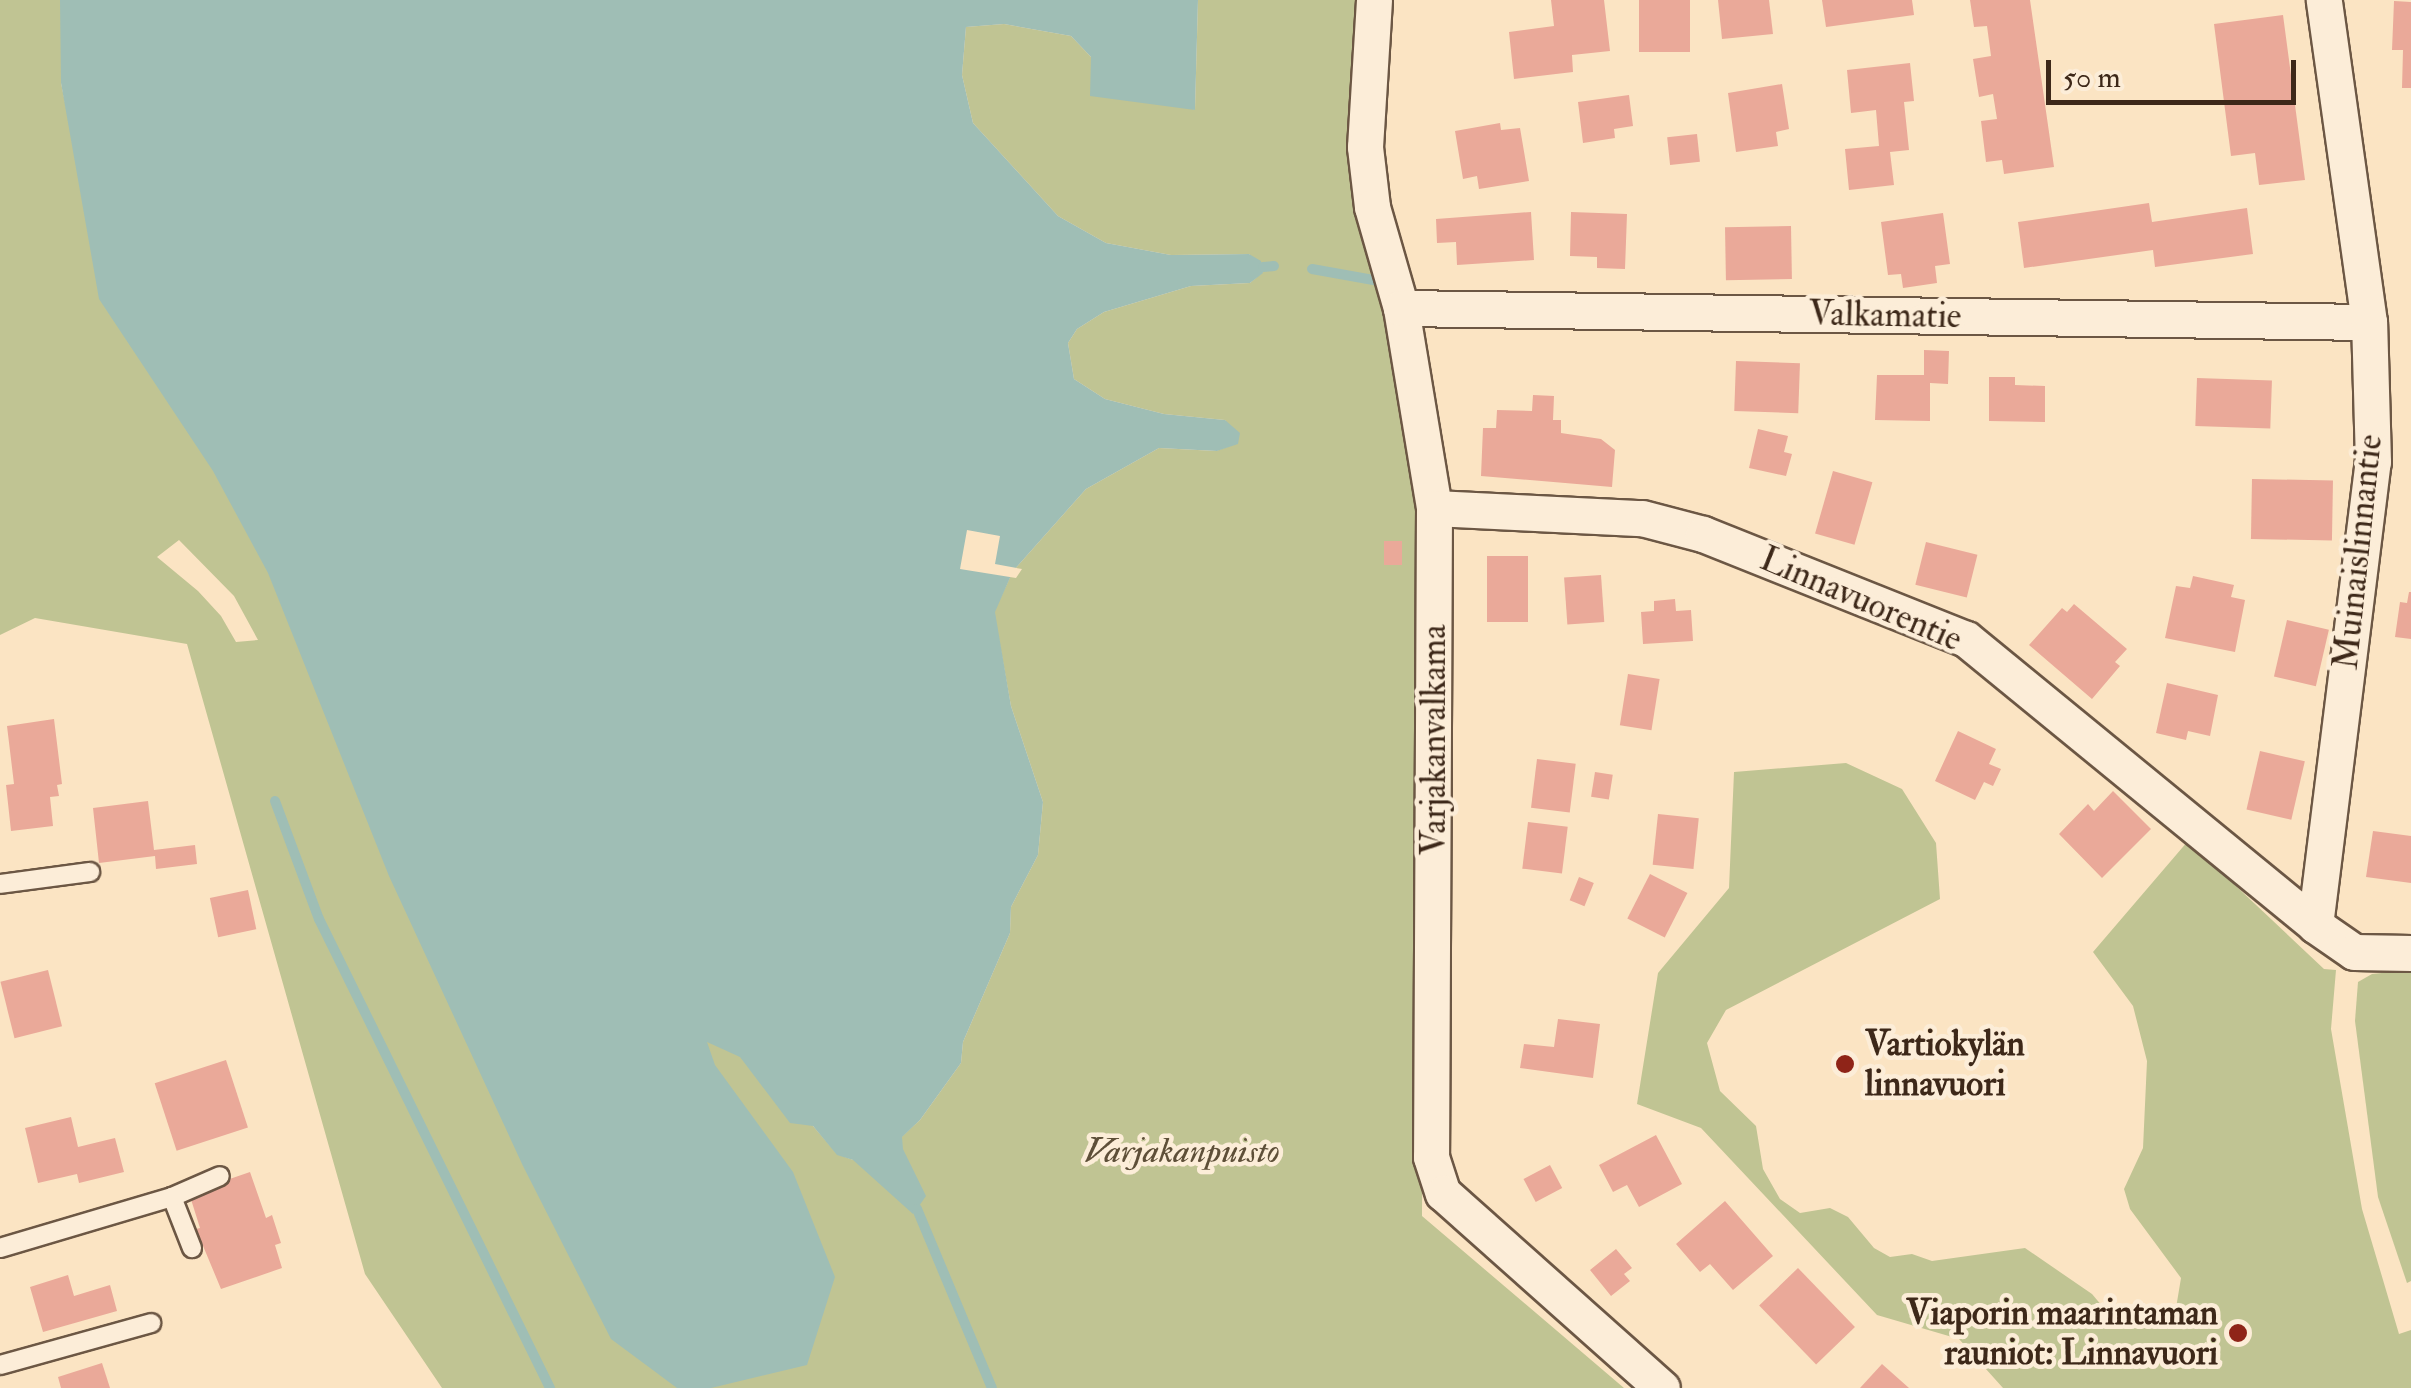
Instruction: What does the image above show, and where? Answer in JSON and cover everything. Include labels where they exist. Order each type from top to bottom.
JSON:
[{"type":"street","name":"Varjakanvalkama","points":[[1374,0],[1366,147],[1372,207],[1400,308],[1434,508],[1431,1157],[1444,1193],[1662,1388]]},
{"type":"street","name":"Muinaislinnantie","points":[[2315,925],[2373,462],[2368,322],[2324,0]]},
{"type":"street","name":"Valkamatie","points":[[1400,308],[2368,322]]},
{"type":"street","name":"Linnavuorentie","points":[[1434,508],[1642,518],[1703,534],[1966,639],[2315,925],[2354,952],[2411,953]]},
{"type":"lane","points":[[0,884],[90,872]]},
{"type":"lane","points":[[0,1248],[172,1198],[220,1176]]},
{"type":"lane","points":[[172,1198],[192,1248]]},
{"type":"lane","points":[[0,1365],[151,1323]]},
{"type":"green space","name":"Varjakanpuisto","points":[[0,0],[219,0],[62,61],[61,83],[75,151],[813,1126],[837,1154],[853,1160],[886,1151],[920,1120],[961,1063],[963,1042],[1010,933],[1011,907],[1038,855],[1043,802],[1011,706],[994,612],[1013,571],[1086,489],[1159,448],[1216,451],[1238,443],[1225,420],[1164,414],[1105,399],[1074,379],[1068,343],[1077,329],[1104,312],[1191,286],[1250,283],[1263,272],[1263,267],[1249,254],[1171,255],[1106,243],[1058,216],[973,123],[962,75],[966,27],[1004,24],[1071,36],[1091,57],[1195,110],[1198,0],[1369,0],[1387,312],[1426,548],[1422,1216],[1624,1388],[442,1388],[365,1274],[187,644],[35,618],[0,635]],"holes":[[[179,540],[234,596],[258,640],[236,642],[221,616],[198,591],[157,557]]]},
{"type":"green space","points":[[1846,763],[1902,789],[1936,843],[1940,899],[1726,1010],[1707,1043],[1720,1091],[1756,1126],[1763,1169],[1780,1199],[1800,1213],[1830,1208],[1848,1217],[1874,1248],[1890,1257],[1912,1254],[1932,1261],[2025,1248],[2092,1294],[2119,1326],[2174,1320],[2181,1278],[2130,1209],[2124,1189],[2143,1148],[2147,1061],[2133,1006],[2093,952],[2188,841],[2324,969],[2336,970],[2331,1029],[2362,1209],[2399,1334],[2411,1330],[2411,1388],[2003,1388],[1959,1339],[1877,1315],[1701,1128],[1637,1104],[1658,973],[1729,888],[1734,772]]},
{"type":"green space","points":[[2411,970],[2411,1281],[2407,1283],[2378,1197],[2355,1021],[2358,982],[2372,974]]},
{"type":"water","points":[[60,0],[1198,0],[1195,110],[1090,96],[1091,57],[1071,36],[1004,24],[966,27],[962,75],[973,123],[1058,216],[1106,243],[1171,255],[1249,254],[1261,261],[1263,273],[1250,283],[1191,286],[1104,312],[1077,329],[1068,343],[1074,379],[1105,399],[1164,414],[1225,420],[1240,433],[1238,444],[1217,451],[1159,448],[1086,489],[1013,571],[995,612],[1011,706],[1043,802],[1038,855],[1011,907],[1010,933],[963,1042],[961,1063],[920,1120],[902,1137],[903,1149],[926,1196],[913,1214],[853,1160],[837,1155],[813,1126],[790,1123],[740,1057],[707,1042],[715,1065],[793,1172],[835,1277],[807,1365],[711,1388],[677,1388],[611,1339],[523,1166],[389,876],[268,573],[213,471],[99,299],[61,83]]},
{"type":"pier","points":[[967,530],[1000,536],[995,564],[1022,569],[1016,578],[960,569]]},
{"type":"building","points":[[1551,0],[1604,0],[1610,51],[1572,55],[1573,72],[1514,79],[1509,32],[1554,26]]},
{"type":"building","points":[[1639,0],[1690,0],[1690,52],[1639,52]]},
{"type":"building","points":[[1718,0],[1769,0],[1773,34],[1722,39]]},
{"type":"building","points":[[1822,0],[1912,0],[1914,15],[1826,27]]},
{"type":"building","points":[[1970,0],[2030,0],[2054,167],[2004,174],[2002,160],[1986,162],[1981,121],[1997,119],[1993,94],[1979,97],[1973,59],[1991,56],[1987,26],[1974,27]]},
{"type":"building","points":[[2394,1],[2411,2],[2411,88],[2402,88],[2403,50],[2392,50]]},
{"type":"building","points":[[2283,15],[2305,180],[2259,185],[2255,153],[2231,156],[2214,24]]},
{"type":"building","points":[[1910,63],[1914,101],[1904,102],[1909,150],[1890,152],[1894,185],[1849,190],[1845,149],[1879,146],[1876,110],[1851,113],[1847,70]]},
{"type":"building","points":[[1782,84],[1789,129],[1776,132],[1778,146],[1736,152],[1728,93]]},
{"type":"building","points":[[1629,95],[1633,126],[1614,129],[1615,138],[1583,143],[1578,102]]},
{"type":"building","points":[[1500,123],[1501,130],[1520,128],[1529,181],[1479,189],[1477,176],[1463,179],[1455,131]]},
{"type":"building","points":[[1697,134],[1700,162],[1670,165],[1667,137]]},
{"type":"building","points":[[2149,203],[2152,222],[2247,208],[2253,254],[2155,267],[2153,250],[2024,268],[2018,222]]},
{"type":"building","points":[[1531,212],[1534,260],[1457,265],[1456,242],[1437,243],[1436,219]]},
{"type":"building","points":[[1571,212],[1627,214],[1625,269],[1597,268],[1597,257],[1570,256]]},
{"type":"building","points":[[1943,213],[1950,264],[1935,266],[1937,283],[1903,288],[1901,274],[1888,275],[1881,222]]},
{"type":"building","points":[[1791,226],[1792,279],[1726,280],[1725,227]]},
{"type":"building","points":[[1924,350],[1949,351],[1948,384],[1930,383],[1930,421],[1875,420],[1877,375],[1924,375]]},
{"type":"building","points":[[1736,361],[1800,363],[1798,413],[1734,411]]},
{"type":"building","points":[[1989,377],[2015,377],[2015,385],[2045,386],[2045,422],[1989,421]]},
{"type":"building","points":[[2197,378],[2272,381],[2270,429],[2195,426]]},
{"type":"building","points":[[1533,395],[1554,396],[1553,420],[1561,420],[1561,433],[1601,439],[1615,450],[1612,487],[1481,476],[1483,428],[1496,428],[1497,410],[1532,411]]},
{"type":"building","points":[[1758,429],[1788,436],[1784,452],[1792,454],[1786,476],[1749,468]]},
{"type":"building","points":[[1833,471],[1872,482],[1854,545],[1815,533]]},
{"type":"building","points":[[2252,479],[2333,480],[2332,540],[2251,539]]},
{"type":"building","points":[[1384,541],[1402,541],[1402,565],[1384,565]]},
{"type":"building","points":[[1926,542],[1977,555],[1967,598],[1915,585]]},
{"type":"building","points":[[1487,556],[1528,556],[1528,622],[1487,622]]},
{"type":"building","points":[[1601,575],[1604,622],[1567,624],[1564,578]]},
{"type":"building","points":[[2193,576],[2234,585],[2231,597],[2245,600],[2235,652],[2165,638],[2176,586],[2190,588]]},
{"type":"building","points":[[2409,592],[2411,639],[2395,637],[2400,602],[2407,603]]},
{"type":"building","points":[[1675,599],[1676,611],[1691,610],[1693,641],[1643,644],[1641,612],[1654,611],[1654,601]]},
{"type":"building","points":[[2074,604],[2127,649],[2115,662],[2120,666],[2092,699],[2029,645],[2062,608],[2067,612]]},
{"type":"building","points":[[2287,620],[2329,630],[2316,686],[2274,677]]},
{"type":"building","points":[[1628,674],[1660,679],[1651,730],[1620,725]]},
{"type":"building","points":[[2167,683],[2218,695],[2210,736],[2188,731],[2186,740],[2156,733]]},
{"type":"building","points":[[54,719],[62,784],[57,785],[59,796],[50,797],[53,826],[11,831],[6,785],[14,784],[7,726]]},
{"type":"building","points":[[1958,731],[1996,749],[1989,764],[2001,769],[1993,786],[1984,782],[1975,800],[1935,781]]},
{"type":"building","points":[[2260,751],[2305,761],[2291,820],[2247,809]]},
{"type":"building","points":[[1537,759],[1576,764],[1570,812],[1531,808]]},
{"type":"building","points":[[1595,772],[1613,775],[1609,800],[1591,797]]},
{"type":"building","points":[[2113,791],[2151,829],[2102,878],[2059,834],[2088,804],[2094,811]]},
{"type":"building","points":[[148,801],[154,850],[195,845],[197,864],[156,869],[155,856],[99,863],[93,808]]},
{"type":"building","points":[[1658,814],[1699,818],[1693,869],[1653,865]]},
{"type":"building","points":[[1528,822],[1568,827],[1562,874],[1522,869]]},
{"type":"building","points":[[2373,831],[2411,836],[2411,883],[2366,877]]},
{"type":"building","points":[[1650,874],[1687,893],[1665,938],[1627,919]]},
{"type":"building","points":[[1579,877],[1594,883],[1584,906],[1570,900]]},
{"type":"building","points":[[248,890],[256,929],[218,937],[210,898]]},
{"type":"building","points":[[48,970],[62,1026],[14,1038],[0,982]]},
{"type":"building","points":[[1558,1019],[1600,1024],[1593,1078],[1520,1068],[1524,1044],[1554,1047]]},
{"type":"building","points":[[226,1060],[248,1128],[177,1151],[155,1083]]},
{"type":"building","points":[[71,1117],[78,1147],[115,1138],[124,1172],[79,1183],[77,1174],[38,1183],[25,1128]]},
{"type":"building","points":[[1656,1135],[1682,1184],[1639,1207],[1627,1185],[1613,1192],[1599,1165]]},
{"type":"building","points":[[1550,1165],[1562,1188],[1536,1202],[1524,1179]]},
{"type":"building","points":[[250,1172],[266,1218],[272,1215],[281,1243],[275,1245],[282,1268],[221,1289],[196,1229],[200,1228],[189,1193]]},
{"type":"building","points":[[1725,1201],[1773,1256],[1733,1290],[1710,1264],[1700,1272],[1676,1244]]},
{"type":"building","points":[[1616,1249],[1632,1268],[1624,1274],[1630,1281],[1611,1296],[1590,1270]]},
{"type":"building","points":[[1798,1268],[1855,1327],[1816,1364],[1759,1306]]},
{"type":"building","points":[[68,1275],[74,1296],[110,1285],[117,1311],[43,1332],[30,1287]]},
{"type":"building","points":[[102,1363],[110,1388],[61,1388],[58,1377]]},
{"type":"building","points":[[1882,1364],[1909,1388],[1860,1388]]},
{"type":"waterway","points":[[1263,267],[1274,266]]},
{"type":"waterway","points":[[1312,269],[1379,281]]},
{"type":"waterway","points":[[275,801],[319,919],[550,1388]]},
{"type":"waterway","points":[[917,1209],[992,1388]]},
{"type":"place","name":"Vartiokylän linnavuori","points":[[1845,1064]]},
{"type":"place","name":"Viaporin maarintaman rauniot: Linnavuori","points":[[2238,1333]]}]
